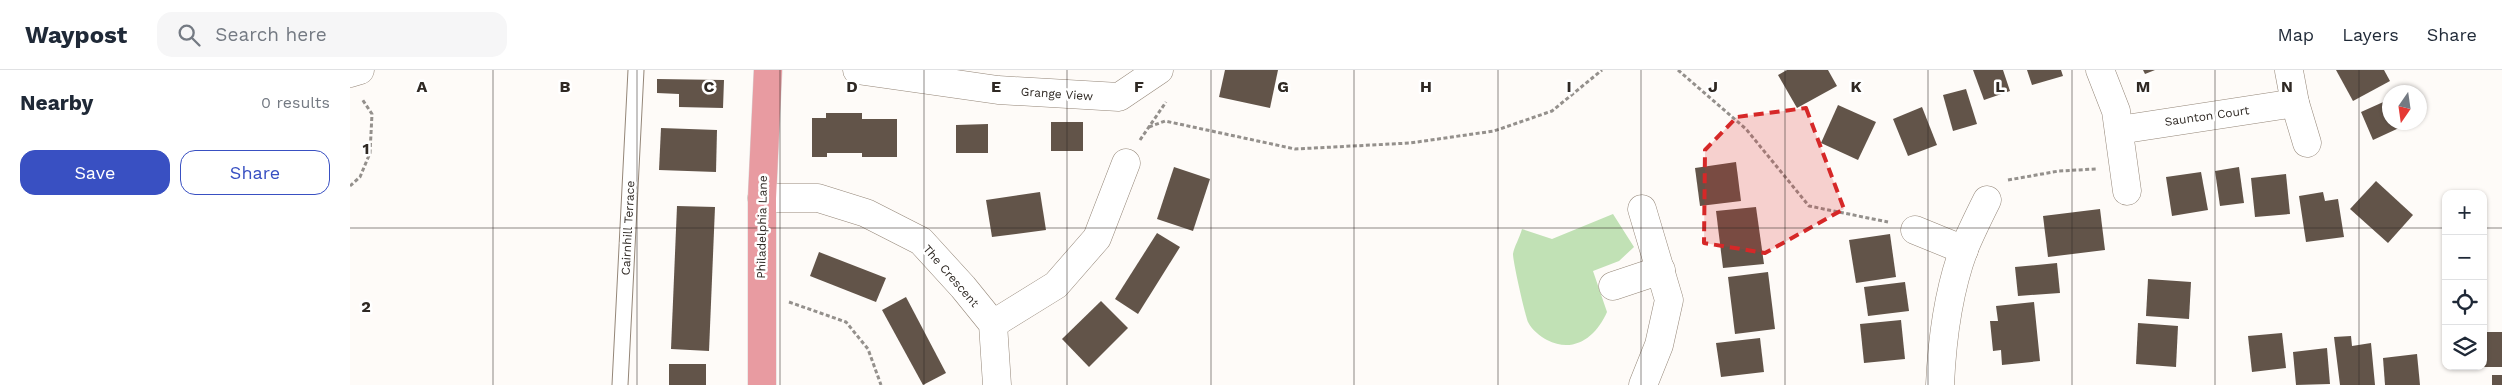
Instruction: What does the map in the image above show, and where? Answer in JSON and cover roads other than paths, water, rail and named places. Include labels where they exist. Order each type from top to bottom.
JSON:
[{"type":"main road","name":"Philadelphia Lane","points":[[762,385],[762,198],[768,70]]},
{"type":"street","name":"Grange View","points":[[857,70],[998,90],[1119,98],[1158,70]]},
{"type":"street","points":[[2100,70],[2116,111],[2125,179]]},
{"type":"street","points":[[2289,72],[2295,103],[2307,143]]},
{"type":"street","name":"Saunton Court","points":[[2119,130],[2295,103]]},
{"type":"street","points":[[997,385],[993,324],[1056,285],[1097,238],[1126,163]]},
{"type":"street","name":"The Crescent","points":[[762,198],[818,198],[866,213],[921,241],[963,287],[993,324]]},
{"type":"street","points":[[1940,385],[1947,314],[1964,250],[1987,200]]},
{"type":"street","points":[[1642,209],[1669,300],[1659,345],[1643,385]]},
{"type":"street","points":[[1915,230],[1964,250]]},
{"type":"street","points":[[1614,286],[1661,270]]},
{"type":"lane","name":"Cairnhill Terrace","points":[[620,385],[636,70]]}]
